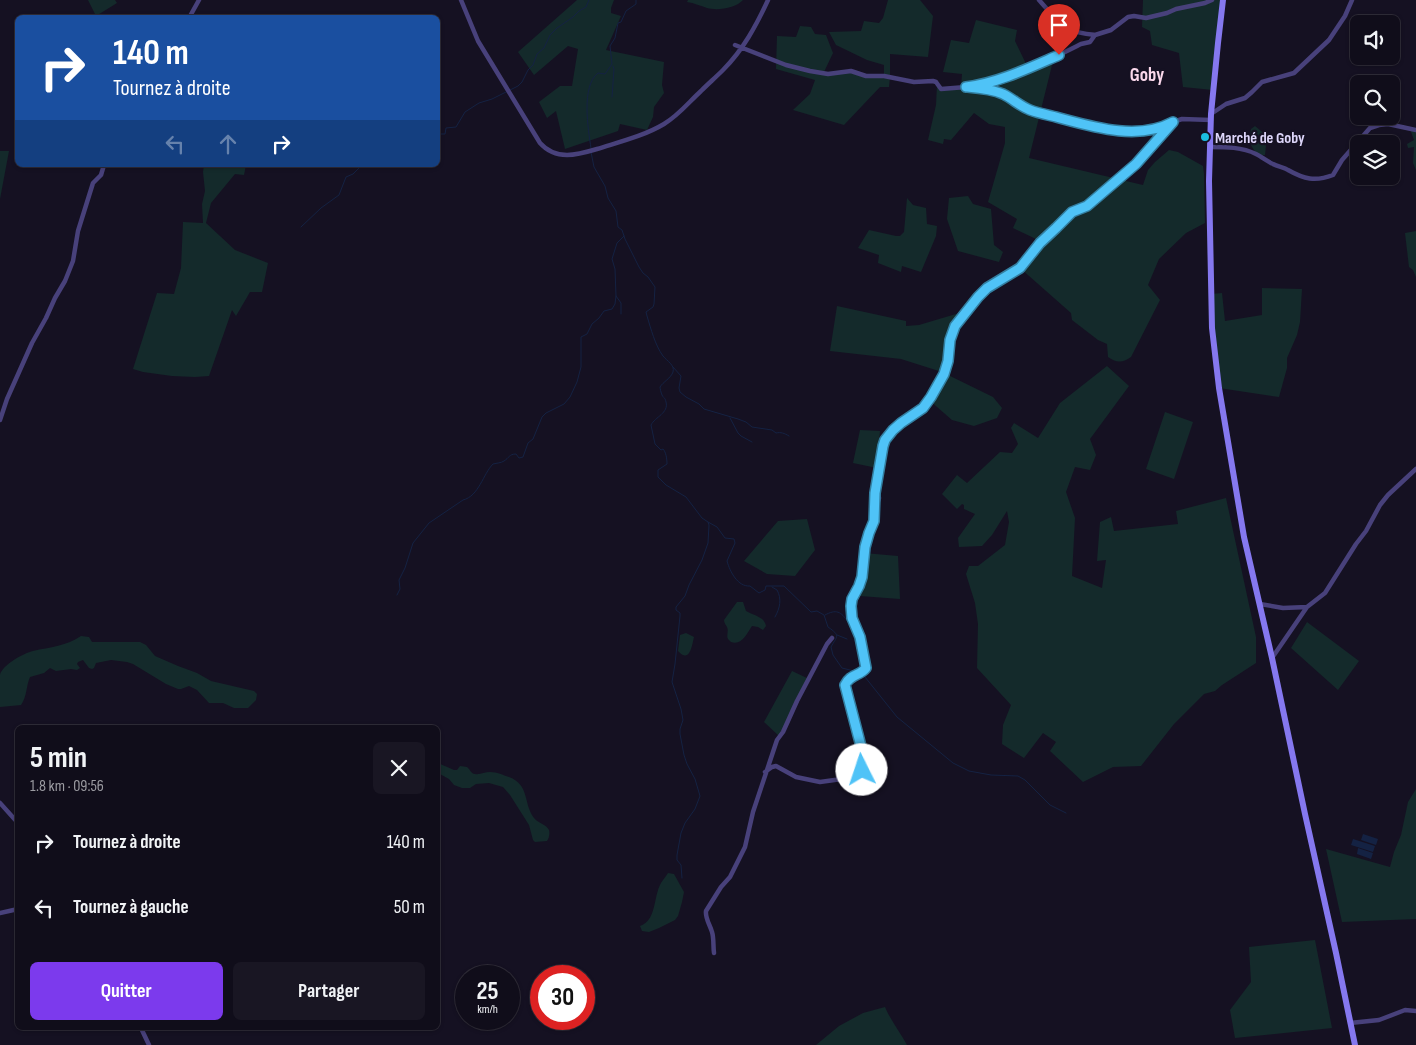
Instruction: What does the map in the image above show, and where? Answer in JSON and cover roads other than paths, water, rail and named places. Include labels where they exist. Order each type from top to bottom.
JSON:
[{"type":"main road","points":[[1223,0],[1211,117],[1209,218],[1212,328],[1219,388],[1244,537],[1272,658],[1355,1045]]},
{"type":"street","points":[[191,15],[199,0]]},
{"type":"street","points":[[460,0],[475,36],[544,147],[557,155],[564,156],[582,154],[641,135],[665,124],[680,113],[723,70],[742,47],[758,22],[768,0]]},
{"type":"street","points":[[1039,0],[1046,9],[1068,28],[1095,35],[1111,30],[1128,16],[1146,18],[1167,14],[1176,9],[1212,0]]},
{"type":"street","points":[[966,87],[1003,94],[1030,110],[1098,128],[1146,131],[1182,119],[1211,117],[1226,104],[1245,98],[1265,80],[1294,73],[1329,40],[1345,16],[1352,0]]},
{"type":"street","points":[[735,45],[786,65],[810,71],[828,74],[851,71],[866,76],[884,76],[912,81],[933,81],[941,89],[987,83],[1035,66],[1090,42],[1095,35]]},
{"type":"street","points":[[765,772],[776,766],[796,777],[820,782],[849,778],[862,770],[863,754],[845,685],[849,678],[854,674],[861,673],[866,668],[860,637],[852,618],[851,606],[852,599],[862,577],[865,547],[874,521],[876,482],[885,440],[901,423],[923,408],[931,397],[944,374],[950,350],[950,340],[955,326],[978,297],[987,288],[1020,268],[1040,243],[1072,212],[1087,206],[1136,164],[1173,122]]},
{"type":"street","points":[[1210,147],[1241,149],[1257,154],[1276,166],[1287,169],[1303,178],[1317,180],[1333,175],[1342,160],[1370,128],[1388,124],[1416,130]]},
{"type":"street","points":[[0,420],[7,399],[32,343],[73,261],[78,231],[93,183],[101,174],[103,167]]},
{"type":"street","points":[[1272,658],[1307,606],[1325,593],[1366,531],[1380,505],[1388,495],[1415,471]]},
{"type":"street","points":[[1260,604],[1283,608],[1307,606]]},
{"type":"street","points":[[714,953],[713,934],[706,912],[721,887],[730,877],[745,847],[752,812],[777,740],[783,732],[827,644],[832,638]]},
{"type":"street","points":[[0,803],[15,820]]},
{"type":"street","points":[[0,913],[15,910]]},
{"type":"street","points":[[1350,1023],[1378,1020],[1405,1010],[1416,1011]]},
{"type":"street","points":[[142,1030],[149,1045]]},
{"type":"water","points":[[1363,834],[1378,839],[1376,845],[1361,840]]},
{"type":"water","points":[[1353,839],[1375,846],[1373,852],[1351,845]]},
{"type":"water","points":[[1358,848],[1373,853],[1371,859],[1357,854]]},
{"type":"waterway","points":[[440,134],[445,134],[446,128],[456,127],[465,112],[479,103],[492,99],[518,86],[533,65],[537,54],[544,48],[550,35],[586,7],[589,0]]},
{"type":"waterway","points":[[591,148],[587,108],[589,88],[598,73],[605,74],[612,64],[610,46],[615,38],[618,23],[621,22],[626,11],[636,4],[636,0]]},
{"type":"waterway","points":[[612,97],[613,66]]},
{"type":"waterway","points":[[591,152],[594,167],[616,211],[618,227],[622,230],[639,267],[655,287],[653,307],[646,312],[658,347],[673,367],[672,374],[660,387],[666,400],[664,412],[651,425],[655,444],[661,450],[663,449],[667,458],[667,464],[658,470],[658,477],[666,485],[686,497],[709,525],[708,543],[702,560],[685,596],[676,607],[680,616],[672,682],[683,720],[680,734],[684,755],[695,779],[700,796],[681,833],[677,860],[681,865],[682,878]]},
{"type":"waterway","points":[[301,227],[321,208],[339,195],[346,177],[353,174],[360,167]]},
{"type":"waterway","points":[[621,314],[621,303],[616,296],[615,269],[612,259],[617,243],[624,236]]},
{"type":"waterway","points":[[397,595],[400,589],[399,580],[413,543],[429,523],[473,494],[493,464],[503,462],[510,455],[514,454],[519,458],[523,457],[542,417],[564,404],[570,397],[581,367],[581,337],[587,334],[592,324],[604,311],[612,309],[616,296]]},
{"type":"waterway","points":[[673,367],[681,376],[680,392],[704,409],[738,419],[752,427],[772,430],[789,436]]},
{"type":"waterway","points":[[730,418],[738,433],[752,442]]},
{"type":"waterway","points":[[708,522],[717,527],[725,538],[734,539],[735,543],[727,561],[732,574],[738,581],[746,586],[750,586],[759,593],[765,590],[766,586],[784,586],[811,612],[817,611],[824,615],[828,627],[837,636],[831,647],[833,655],[842,668],[858,672]]},
{"type":"waterway","points":[[772,587],[779,593],[780,600],[775,617]]},
{"type":"waterway","points":[[825,615],[838,612],[848,622]]},
{"type":"waterway","points":[[837,635],[847,639]]},
{"type":"waterway","points":[[862,675],[897,717],[953,763],[969,771],[991,775],[1018,776],[1025,780],[1050,805],[1066,813]]},
{"type":"place","name":"Marché de Goby","points":[[1205,137]]},
{"type":"district","name":"Goby","points":[[1147,74]]}]
